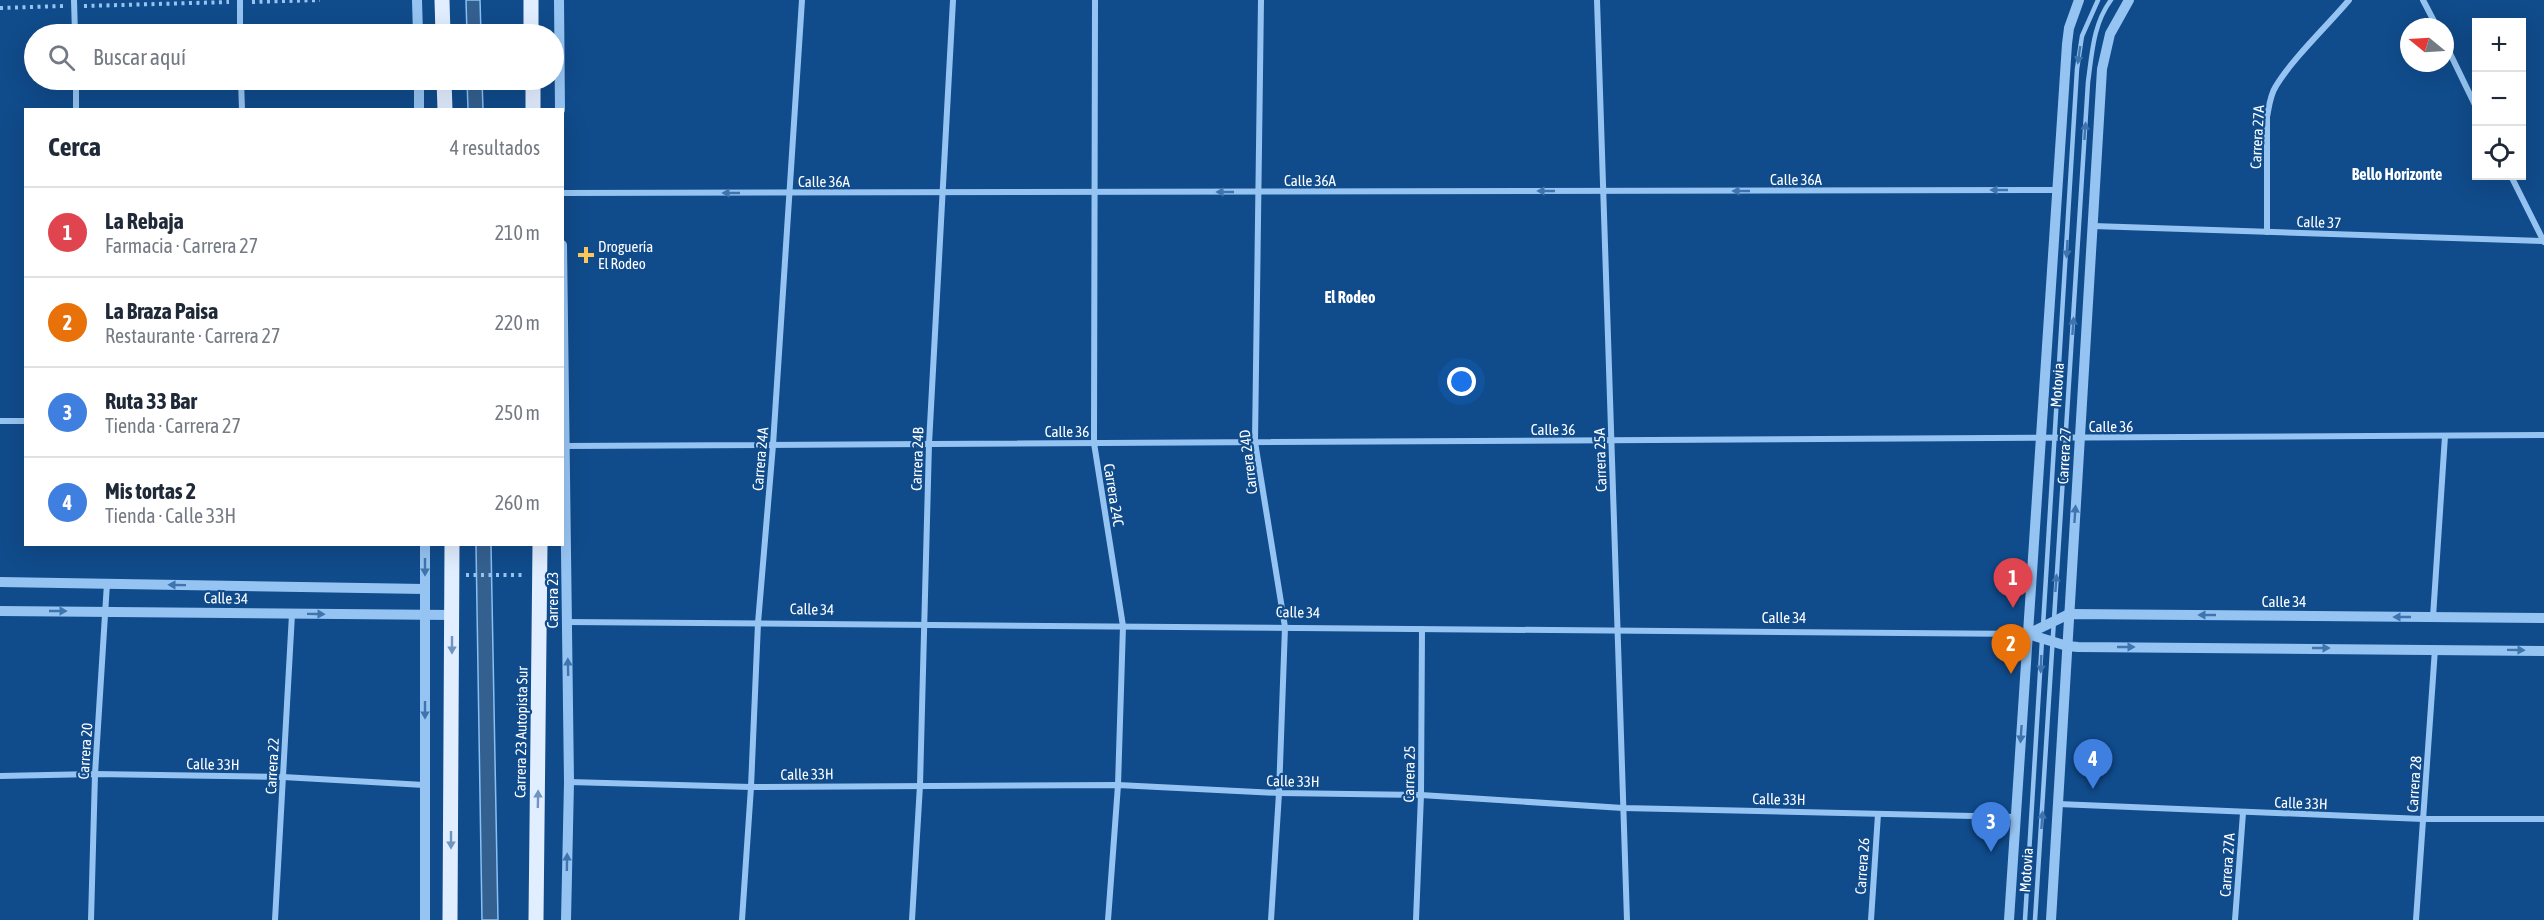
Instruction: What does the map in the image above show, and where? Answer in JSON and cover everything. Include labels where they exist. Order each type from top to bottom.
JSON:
[{"type":"main road","points":[[442,0],[443,24]]},
{"type":"main road","points":[[531,0],[531,24]]},
{"type":"main road","points":[[444,90],[445,108]]},
{"type":"main road","points":[[532,90],[533,108]]},
{"type":"main road","points":[[450,920],[452,546]]},
{"type":"main road","name":"Carrera 23 Autopista Sur","points":[[536,920],[540,546]]},
{"type":"street","points":[[417,0],[418,24]]},
{"type":"street","points":[[559,0],[559,24]]},
{"type":"street","name":"Carrera 24A","points":[[742,920],[751,787],[758,623],[773,445],[802,0]]},
{"type":"street","name":"Carrera 24B","points":[[912,920],[920,785],[929,444],[953,0]]},
{"type":"street","name":"Carrera 24C","points":[[1095,0],[1094,443],[1123,626],[1118,785],[1108,920]]},
{"type":"street","name":"Carrera 24D","points":[[1261,0],[1255,442],[1285,627],[1279,793],[1271,920]]},
{"type":"street","name":"Carrera 25A","points":[[1597,0],[1626,920]]},
{"type":"street","name":"Carrera 27","points":[[2009,920],[2069,28],[2079,0]]},
{"type":"street","name":"Carrera 27","points":[[2051,920],[2102,69],[2110,34],[2129,0]]},
{"type":"street","name":"Carrera 27A","points":[[2267,232],[2269,101],[2285,73],[2349,0]]},
{"type":"street","points":[[2423,0],[2432,18]]},
{"type":"street","points":[[240,1],[240,24]]},
{"type":"street","points":[[74,3],[75,24]]},
{"type":"street","points":[[2454,61],[2472,98]]},
{"type":"street","points":[[76,90],[76,108]]},
{"type":"street","points":[[241,90],[242,108]]},
{"type":"street","points":[[418,90],[419,108]]},
{"type":"street","points":[[560,90],[560,108]]},
{"type":"street","points":[[2513,180],[2544,242]]},
{"type":"street","name":"Calle 36A","points":[[564,193],[2057,190]]},
{"type":"street","name":"Calle 37","points":[[2093,226],[2544,242]]},
{"type":"street","points":[[0,421],[24,421]]},
{"type":"street","name":"Calle 36","points":[[564,446],[2544,435]]},
{"type":"street","points":[[2433,617],[2445,436]]},
{"type":"street","name":"Carrera 23","points":[[564,446],[569,782],[566,920]]},
{"type":"street","points":[[425,546],[425,920]]},
{"type":"street","name":"Calle 34","points":[[0,582],[425,589]]},
{"type":"street","name":"Carrera 20","points":[[91,920],[95,774],[107,584]]},
{"type":"street","name":"Calle 34","points":[[0,611],[452,615]]},
{"type":"street","name":"Carrera 22","points":[[275,920],[292,614]]},
{"type":"street","name":"Calle 34","points":[[2028,634],[2069,614],[2544,618]]},
{"type":"street","name":"Calle 34","points":[[567,622],[2028,634],[2067,646],[2544,651]]},
{"type":"street","name":"Carrera 25","points":[[1416,920],[1421,795],[1422,629]]},
{"type":"street","name":"Carrera 28","points":[[2416,920],[2435,649]]},
{"type":"street","name":"Calle 33H","points":[[0,776],[95,774],[283,777],[424,785]]},
{"type":"street","name":"Calle 33H","points":[[569,782],[751,787],[1118,785],[1279,793],[1421,795],[1623,808],[2016,817]]},
{"type":"street","name":"Calle 33H","points":[[2058,804],[2423,819],[2544,819]]},
{"type":"street","name":"Carrera 27A","points":[[2235,920],[2242,813]]},
{"type":"street","name":"Carrera 26","points":[[1870,920],[1878,814]]},
{"type":"lane","name":"Motovia","points":[[2036,920],[2055,438],[2077,69],[2082,36],[2098,0]]},
{"type":"lane","name":"Motovia","points":[[2025,920],[2066,438],[2088,82],[2094,37],[2111,0]]},
{"type":"path","points":[[0,8],[74,3],[320,0]]},
{"type":"path","points":[[462,575],[531,575]]},
{"type":"water","points":[[466,0],[480,0],[481,24],[467,24]]},
{"type":"water","points":[[467,90],[482,90],[483,108],[468,108]]},
{"type":"water","points":[[476,546],[491,546],[498,920],[482,920]]},
{"type":"place","name":"Droguería El Rodeo","points":[[586,255]]},
{"type":"place","name":"La Rebaja","points":[[2013,608]]},
{"type":"place","name":"La Braza Paisa","points":[[2011,674]]},
{"type":"place","name":"Mis tortas 2","points":[[2093,789]]},
{"type":"place","name":"Ruta 33 Bar","points":[[1991,852]]},
{"type":"district","name":"Bello Horizonte","points":[[2397,174]]},
{"type":"district","name":"El Rodeo","points":[[1350,297]]}]
